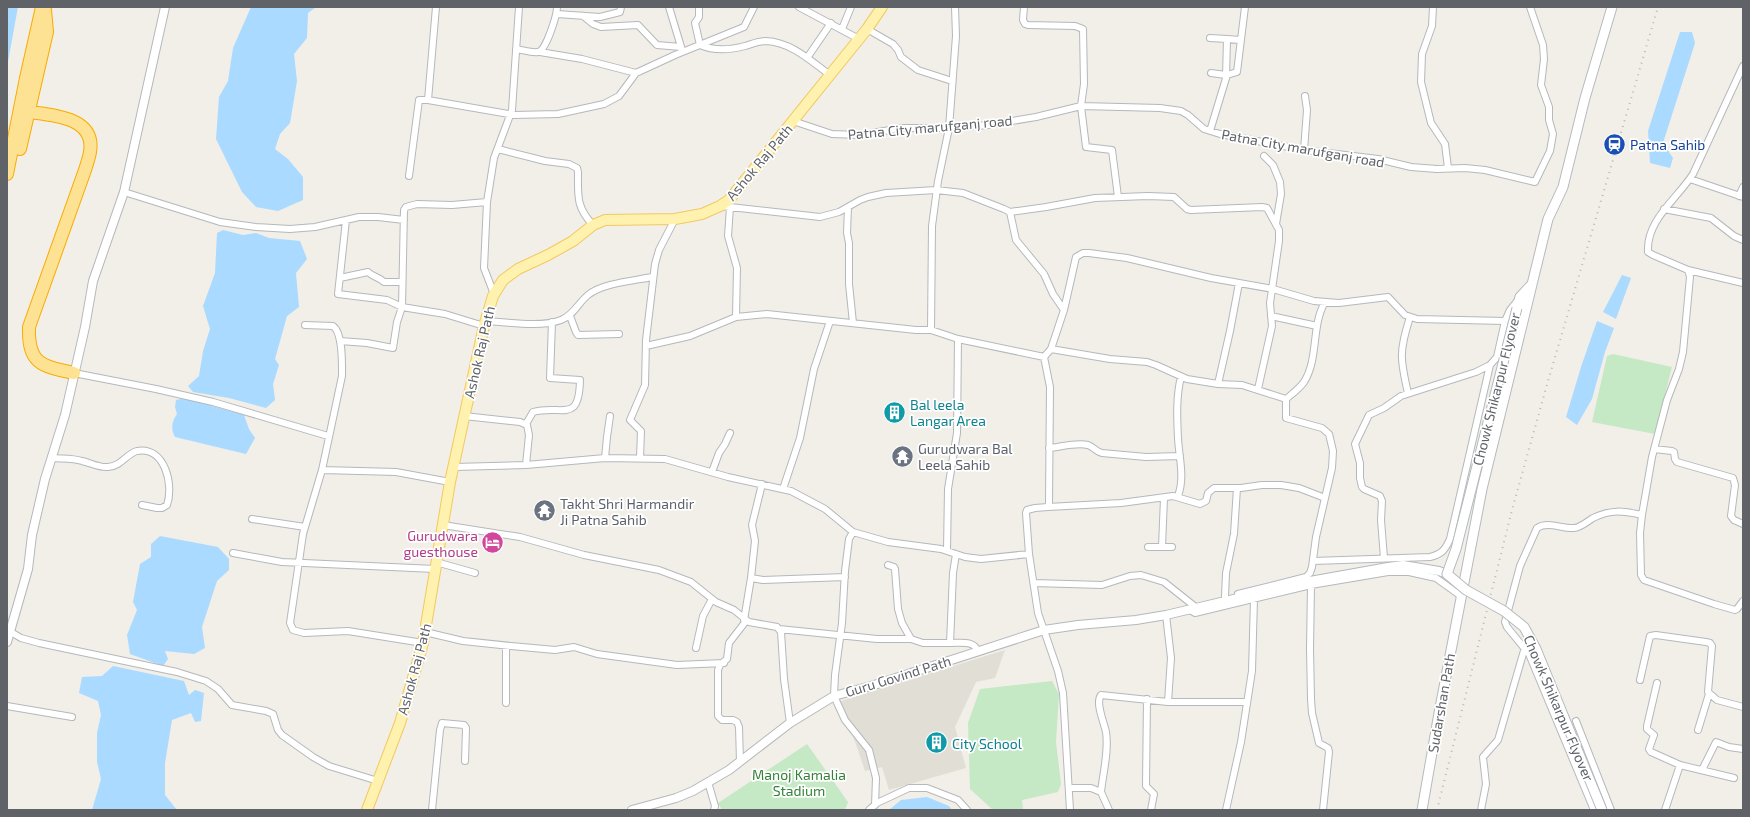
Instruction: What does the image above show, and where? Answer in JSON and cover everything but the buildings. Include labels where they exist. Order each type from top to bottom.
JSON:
[{"type":"highway","points":[[7,138],[35,7]]},
{"type":"highway","points":[[8,169],[20,148],[47,32],[44,7]]},
{"type":"highway","points":[[8,169],[26,78],[44,7]]},
{"type":"highway","points":[[29,112],[64,118],[75,122],[86,132],[90,141],[90,151],[85,170],[29,327],[29,343],[31,353],[35,359],[56,370],[74,373]]},
{"type":"main road","name":"Ashok Raj Path","points":[[367,810],[400,723],[423,643],[450,482],[484,324],[494,294],[503,280],[518,269],[573,241],[593,225],[605,220],[675,219],[702,214],[725,207],[732,196],[867,29],[882,7]]},
{"type":"main road","name":"Sudarshan Path","points":[[1422,810],[1482,489],[1548,219],[1562,187],[1585,98],[1612,7]]},
{"type":"main road","points":[[1520,297],[1532,283]]},
{"type":"main road","name":"Chowk Shikarpur Flyover","points":[[1520,297],[1456,549],[1447,574],[1466,590],[1504,611],[1524,627],[1536,649],[1602,810]]},
{"type":"street","points":[[7,642],[28,569],[32,535],[45,479],[65,414],[85,327],[93,281],[124,192],[165,7]]},
{"type":"street","points":[[428,100],[436,7]]},
{"type":"street","points":[[494,294],[484,268],[487,202],[494,158],[511,114],[519,7]]},
{"type":"street","points":[[540,52],[544,49],[557,14],[557,7]]},
{"type":"street","points":[[557,14],[606,17],[620,12],[621,7]]},
{"type":"street","points":[[669,7],[682,50]]},
{"type":"street","points":[[699,7],[699,17],[695,23],[700,45]]},
{"type":"street","points":[[409,176],[415,140],[417,102],[422,99],[511,114],[558,114],[604,104],[619,96],[636,73],[682,50],[700,45],[744,26],[754,7]]},
{"type":"street","points":[[799,7],[859,39]]},
{"type":"street","points":[[842,29],[851,7]]},
{"type":"street","points":[[931,330],[932,234],[936,190],[949,128],[956,36],[955,7]]},
{"type":"street","points":[[1024,7],[1024,24],[1075,26],[1083,29],[1084,84],[1081,106],[1086,147],[1112,150],[1118,196]]},
{"type":"street","points":[[1211,73],[1226,76],[1237,72],[1245,7]]},
{"type":"street","points":[[1433,7],[1432,26],[1422,54],[1421,82],[1431,123],[1445,144],[1448,168]]},
{"type":"street","name":"Patna City marufganj road","points":[[793,121],[816,130],[843,135],[860,135],[902,128],[949,128],[988,125],[1036,117],[1081,106],[1135,106],[1175,109],[1188,115],[1198,125],[1210,132],[1304,150],[1378,159],[1411,167],[1465,168],[1484,170],[1535,182],[1550,150],[1553,134],[1549,120],[1549,108],[1541,85],[1544,59],[1543,44],[1530,7]]},
{"type":"street","points":[[583,16],[593,24],[601,27],[638,25],[657,44],[682,50]]},
{"type":"street","points":[[808,58],[830,23]]},
{"type":"street","points":[[867,29],[893,44],[901,57],[918,70],[952,81]]},
{"type":"street","points":[[1210,38],[1240,40]]},
{"type":"street","points":[[1210,132],[1226,76],[1227,39]]},
{"type":"street","points":[[700,45],[711,49],[728,49],[763,41],[771,42],[789,47],[808,58],[830,75]]},
{"type":"street","points":[[516,49],[582,59],[636,73]]},
{"type":"street","points":[[1743,66],[1690,179],[1680,193],[1664,209],[1655,222],[1648,248],[1648,252],[1688,270],[1743,283]]},
{"type":"street","points":[[1304,150],[1306,96]]},
{"type":"street","points":[[498,149],[545,161],[569,164],[577,168],[579,204],[585,217],[593,225]]},
{"type":"street","points":[[1264,156],[1273,165],[1280,182],[1280,200],[1276,224]]},
{"type":"street","points":[[1690,179],[1741,196],[1743,187]]},
{"type":"street","points":[[736,317],[737,275],[728,236],[725,207],[809,217],[826,216],[839,212],[860,200],[878,195],[936,190],[963,193],[1010,212],[1095,198],[1118,196],[1174,197],[1178,199],[1187,209],[1196,211],[1262,207],[1268,210],[1280,230],[1270,302],[1272,321],[1258,389]]},
{"type":"street","points":[[124,192],[228,224],[290,229],[322,226],[359,217],[378,216],[404,220]]},
{"type":"street","points":[[340,341],[367,343],[393,348],[397,322],[402,307],[404,210],[410,205],[452,205],[487,202]]},
{"type":"street","points":[[848,207],[847,233],[849,243],[849,284],[853,323]]},
{"type":"street","points":[[1664,209],[1711,218],[1734,236],[1743,240]]},
{"type":"street","points":[[1010,212],[1016,240],[1044,274],[1053,294],[1064,310]]},
{"type":"street","points":[[640,458],[641,430],[630,420],[645,385],[646,346],[652,277],[659,250],[675,219]]},
{"type":"street","points":[[346,220],[338,294],[387,300],[402,307],[445,314],[484,324],[540,324],[552,322],[570,316],[587,295],[596,290],[652,277]]},
{"type":"street","points":[[1044,357],[1051,349],[1064,310],[1076,257],[1083,253],[1127,258],[1273,289],[1309,300],[1339,303],[1388,297],[1405,315],[1417,319],[1505,321]]},
{"type":"street","points":[[1688,270],[1690,277],[1683,352],[1667,400],[1654,449],[1642,515],[1640,547],[1641,575],[1644,580],[1735,610],[1743,601]]},
{"type":"street","points":[[340,278],[368,272],[380,278],[384,282],[402,282]]},
{"type":"street","points":[[1218,384],[1239,283]]},
{"type":"street","points":[[1313,561],[1430,557],[1440,554],[1446,548],[1450,539],[1490,366],[1497,357],[1505,321],[1510,310],[1520,297]]},
{"type":"street","points":[[1191,607],[1306,577],[1310,573],[1316,537],[1333,460],[1332,445],[1329,434],[1322,428],[1286,418],[1286,399],[1300,387],[1307,377],[1313,354],[1317,326],[1324,302]]},
{"type":"street","points":[[646,346],[690,336],[736,317],[779,314],[830,321],[916,330],[931,330],[958,338],[1044,357]]},
{"type":"street","points":[[570,316],[578,335],[619,334]]},
{"type":"street","points":[[1271,316],[1317,326]]},
{"type":"street","points":[[1408,393],[1402,365],[1401,350],[1410,317]]},
{"type":"street","points":[[783,489],[802,431],[814,369],[830,321]]},
{"type":"street","points":[[526,424],[533,412],[565,410],[575,406],[578,402],[580,380],[550,378],[552,322]]},
{"type":"street","points":[[305,324],[333,326],[339,332],[342,376],[328,436],[322,470],[304,527],[290,623],[293,630],[304,633],[348,631],[423,643]]},
{"type":"street","points":[[947,551],[948,489],[957,433],[958,338]]},
{"type":"street","points":[[1051,349],[1110,359],[1147,362],[1162,367],[1181,377],[1200,382],[1235,384],[1258,389],[1286,399]]},
{"type":"street","points":[[1044,357],[1050,387],[1048,507]]},
{"type":"street","points":[[1384,558],[1381,520],[1382,501],[1380,496],[1362,487],[1360,478],[1360,463],[1355,444],[1369,415],[1408,393],[1476,372],[1490,366]]},
{"type":"street","points":[[74,373],[213,402],[328,436]]},
{"type":"street","points":[[1178,496],[1182,476],[1178,438],[1178,398],[1181,377]]},
{"type":"street","points":[[464,416],[526,424]]},
{"type":"street","points":[[605,458],[610,416]]},
{"type":"street","points":[[526,424],[529,435],[526,465]]},
{"type":"street","points":[[712,472],[718,453],[725,444],[730,433]]},
{"type":"street","points":[[1049,448],[1080,445],[1090,446],[1102,453],[1153,457],[1180,456]]},
{"type":"street","points":[[1654,449],[1674,452],[1677,462],[1733,478],[1735,485],[1731,516],[1734,520],[1743,524]]},
{"type":"street","points":[[51,458],[75,459],[104,467],[110,467],[122,462],[138,451],[146,451],[153,454],[163,465],[170,480],[170,498],[167,505],[162,508],[142,505]]},
{"type":"street","points":[[454,467],[526,465],[605,458],[665,459],[728,477],[783,489],[816,503],[854,532],[888,542],[947,551],[965,557],[981,559],[1029,554]]},
{"type":"street","points":[[322,470],[396,472],[450,482]]},
{"type":"street","points":[[740,762],[740,727],[738,722],[733,720],[722,720],[718,716],[718,670],[720,665],[727,659],[729,643],[745,620],[755,541],[752,525],[762,484]]},
{"type":"street","points":[[1070,810],[1063,693],[1058,672],[1038,613],[1029,554],[1027,510],[1048,507],[1121,503],[1178,496],[1200,504],[1206,501],[1210,491],[1214,488],[1237,488],[1262,484],[1295,487],[1325,498]]},
{"type":"street","points":[[1226,597],[1226,572],[1234,534],[1237,488]]},
{"type":"street","points":[[1162,547],[1164,498]]},
{"type":"street","points":[[1594,810],[1525,647],[1507,627],[1505,622],[1520,566],[1537,528],[1546,525],[1575,528],[1607,512],[1617,511],[1642,515]]},
{"type":"street","points":[[252,519],[304,527]]},
{"type":"street","points":[[443,525],[520,537],[584,555],[650,567],[691,582],[712,599],[734,610],[745,620],[754,624],[776,627],[779,629],[840,636],[895,640],[911,639],[923,643],[972,644],[976,646],[978,651]]},
{"type":"street","points":[[854,532],[849,539],[834,696],[845,720],[869,750],[876,778],[875,805]]},
{"type":"street","points":[[1148,547],[1172,547]]},
{"type":"street","points":[[232,553],[273,561],[298,563],[436,566],[475,573]]},
{"type":"street","points":[[950,643],[953,574],[956,554]]},
{"type":"street","points":[[888,565],[894,567],[895,569],[898,608],[902,623],[911,639]]},
{"type":"street","name":"Chowk Shikarpur Flyover","points":[[1191,607],[1206,606],[1310,580],[1403,565],[1439,571],[1447,574]]},
{"type":"street","points":[[1034,583],[1102,585],[1130,576],[1141,575],[1164,582],[1191,607],[1195,613],[1311,585],[1388,572],[1409,572],[1436,578],[1461,596]]},
{"type":"street","points":[[751,578],[763,580],[845,578]]},
{"type":"street","points":[[1311,585],[1310,649],[1312,713],[1319,743],[1328,748],[1329,752],[1323,810]]},
{"type":"street","points":[[696,648],[703,616],[712,599]]},
{"type":"street","points":[[1226,810],[1248,702],[1252,671],[1254,599]]},
{"type":"street","name":"Guru Govind Path","points":[[632,810],[676,798],[693,791],[740,762],[790,722],[834,696],[1044,630],[1078,625],[1136,620],[1166,615],[1191,607]]},
{"type":"street","points":[[1166,615],[1170,658],[1168,702]]},
{"type":"street","points":[[779,629],[790,722]]},
{"type":"street","points":[[9,631],[21,638],[39,643],[177,672],[206,681],[218,689],[232,704],[266,711],[273,714],[282,735],[287,741],[322,762],[378,781]]},
{"type":"street","points":[[425,632],[463,641],[506,646],[555,650],[574,646],[597,654],[677,666],[724,663]]},
{"type":"street","points":[[1640,680],[1650,636],[1656,634],[1710,643],[1712,646],[1707,688],[1709,694],[1698,730]]},
{"type":"street","points":[[506,646],[506,703]]},
{"type":"street","points":[[1482,810],[1486,784],[1483,757],[1498,740],[1525,647]]},
{"type":"street","points":[[1657,683],[1647,726],[1647,729],[1654,735],[1650,751],[1680,765],[1734,778]]},
{"type":"street","points":[[1109,810],[1101,792],[1107,745],[1099,698],[1105,694],[1168,702],[1248,702]]},
{"type":"street","points":[[1709,694],[1726,703],[1743,707]]},
{"type":"street","points":[[1147,699],[1146,786],[1154,794],[1151,810]]},
{"type":"street","points":[[7,706],[72,717]]},
{"type":"street","points":[[1576,722],[1611,810]]},
{"type":"street","points":[[432,810],[442,723],[464,725],[466,728],[465,761]]},
{"type":"street","points":[[1702,770],[1716,742],[1729,747],[1743,749]]},
{"type":"street","points":[[1664,810],[1680,765]]},
{"type":"street","points":[[708,782],[715,806],[714,810]]},
{"type":"street","points":[[869,810],[875,805],[909,788],[927,788],[958,800],[967,810]]},
{"type":"street","points":[[1069,788],[1091,788],[1101,792]]},
{"type":"shaded area","points":[[1005,650],[995,678],[976,682],[955,727],[966,768],[889,790],[882,767],[865,771],[841,701]]},
{"type":"green space","points":[[1613,354],[1672,367],[1655,434],[1592,422],[1607,356]]},
{"type":"green space","points":[[1052,681],[1059,694],[1056,742],[1061,784],[1058,792],[1022,800],[1023,809],[993,810],[970,789],[968,723],[980,689]]},
{"type":"green space","name":"Manoj Kamalia Stadium","points":[[807,744],[848,802],[845,810],[722,810],[718,803]]},
{"type":"water","points":[[7,7],[18,7],[7,67]]},
{"type":"water","points":[[251,7],[316,7],[308,13],[307,38],[294,54],[297,81],[290,123],[280,134],[275,149],[288,159],[303,177],[303,200],[278,211],[256,207],[242,192],[216,139],[219,97],[228,81],[233,48]]},
{"type":"water","points":[[1680,32],[1692,32],[1695,43],[1663,143],[1673,158],[1670,168],[1650,163],[1648,131]]},
{"type":"water","points":[[223,230],[243,235],[256,233],[269,238],[300,241],[307,259],[296,273],[299,307],[287,316],[275,359],[279,365],[273,384],[275,400],[266,408],[229,398],[193,392],[188,386],[199,376],[203,351],[210,329],[203,306],[215,273],[217,233]]},
{"type":"water","points":[[1622,275],[1631,278],[1616,319],[1603,312]]},
{"type":"water","points":[[1597,321],[1614,328],[1605,352],[1592,399],[1577,425],[1566,417]]},
{"type":"water","points":[[184,398],[244,415],[249,429],[255,438],[246,454],[175,437],[172,426],[177,414],[175,407],[176,400]]},
{"type":"water","points":[[160,536],[218,547],[229,559],[229,570],[217,581],[202,627],[205,648],[194,654],[165,651],[168,659],[163,666],[130,654],[127,635],[137,610],[133,602],[140,564],[151,557],[151,544]]},
{"type":"water","points":[[113,666],[184,681],[189,695],[195,690],[204,693],[201,721],[195,722],[191,713],[172,720],[165,763],[165,795],[177,810],[92,810],[101,779],[97,762],[97,733],[101,715],[98,701],[79,693],[82,677],[102,676]]},
{"type":"water","points":[[927,797],[949,806],[952,810],[889,810],[901,800]]},
{"type":"railway","points":[[1437,810],[1512,510],[1548,381],[1658,7]]},
{"type":"place","name":"Patna Sahib","points":[[1615,144]]},
{"type":"place","name":"Bal leela Langar Area","points":[[895,412]]},
{"type":"place","name":"Gurudwara Bal Leela Sahib","points":[[902,456]]},
{"type":"place","name":"Takht Shri Harmandir Ji Patna Sahib","points":[[544,511]]},
{"type":"place","name":"Gurudwara guesthouse","points":[[493,543]]},
{"type":"place","name":"City School","points":[[937,743]]}]
